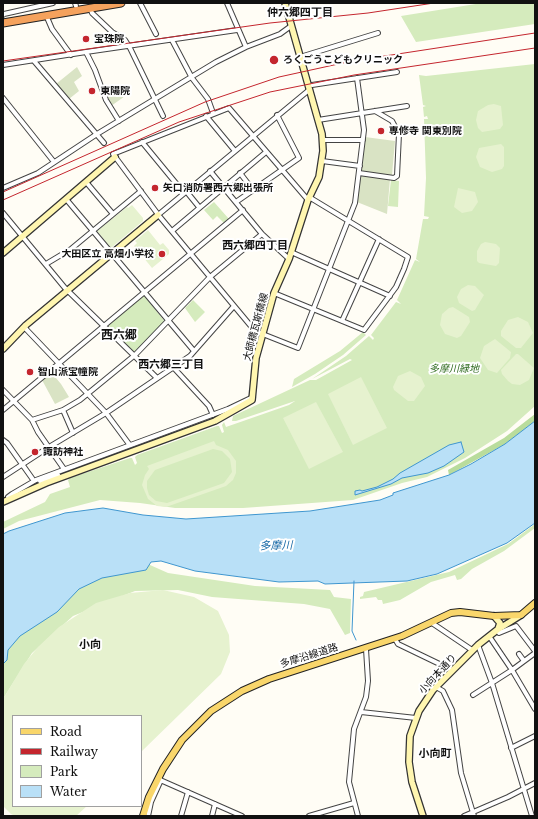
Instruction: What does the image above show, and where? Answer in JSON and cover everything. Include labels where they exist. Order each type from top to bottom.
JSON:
[{"type":"highway","points":[[3,23],[92,6],[121,3]]},
{"type":"highway","points":[[3,19],[76,5],[92,6]]},
{"type":"main road","points":[[521,615],[535,603]]},
{"type":"main road","name":"多摩沿線道路","points":[[143,816],[170,757],[188,733],[211,711],[235,694],[269,679],[394,639],[456,612],[494,616],[521,615]]},
{"type":"street","points":[[3,15],[43,4],[53,3]]},
{"type":"street","points":[[140,3],[156,34]]},
{"type":"street","points":[[227,3],[237,30],[246,47]]},
{"type":"street","name":"大師橋瓦斯橋線","points":[[253,397],[256,358],[274,293],[292,252],[309,199],[319,177],[322,162],[323,140],[311,87],[300,57],[285,3]]},
{"type":"street","points":[[92,6],[103,23],[125,40],[129,46],[163,116]]},
{"type":"street","points":[[46,16],[52,29],[71,54]]},
{"type":"street","points":[[3,188],[38,173],[97,134],[192,76],[246,47],[274,37],[291,26]]},
{"type":"street","points":[[3,65],[237,30]]},
{"type":"street","points":[[300,57],[378,33]]},
{"type":"street","points":[[172,40],[192,76],[208,99],[213,113]]},
{"type":"street","points":[[86,52],[95,70],[106,100],[119,121]]},
{"type":"street","points":[[34,61],[104,143]]},
{"type":"street","points":[[4,344],[311,87],[397,72]]},
{"type":"street","points":[[274,293],[313,309],[342,321],[364,330],[398,283],[408,256],[348,221],[309,199],[282,171],[229,108],[213,113],[113,154],[158,215],[255,331],[298,348],[313,309],[330,269],[348,221],[355,203],[364,130],[357,78]]},
{"type":"street","points":[[3,98],[54,162]]},
{"type":"street","points":[[318,120],[407,106]]},
{"type":"street","points":[[359,174],[394,178],[397,176],[399,134],[392,121],[376,111]]},
{"type":"street","points":[[236,202],[300,158],[277,115]]},
{"type":"street","points":[[206,116],[235,151]]},
{"type":"street","points":[[323,140],[363,140]]},
{"type":"street","points":[[142,142],[199,207]]},
{"type":"street","points":[[172,231],[266,152]]},
{"type":"street","points":[[3,253],[115,157]]},
{"type":"street","points":[[322,162],[360,166]]},
{"type":"street","points":[[210,172],[262,234],[289,259]]},
{"type":"street","points":[[240,173],[253,190]]},
{"type":"street","points":[[86,182],[113,214]]},
{"type":"street","points":[[46,264],[71,249],[141,191]]},
{"type":"street","points":[[66,199],[194,351]]},
{"type":"street","points":[[3,410],[243,210]]},
{"type":"street","points":[[3,213],[68,290],[157,378]]},
{"type":"street","points":[[32,420],[73,406],[88,394],[135,355],[210,277],[262,234]]},
{"type":"street","points":[[342,321],[379,239]]},
{"type":"street","points":[[292,252],[390,296]]},
{"type":"street","points":[[3,477],[73,432],[106,413],[173,367],[194,351],[234,306]]},
{"type":"street","points":[[24,326],[106,413],[129,444]]},
{"type":"street","points":[[173,367],[209,406],[213,415]]},
{"type":"street","points":[[3,390],[32,420],[38,432],[64,468]]},
{"type":"street","points":[[6,501],[12,494],[34,481],[64,468],[213,415],[253,397]]},
{"type":"street","points":[[6,501],[60,478],[215,421],[251,401],[253,397]]},
{"type":"street","points":[[62,410],[73,432]]},
{"type":"street","points":[[3,440],[34,481]]},
{"type":"street","points":[[34,481],[58,475],[60,478]]},
{"type":"street","name":"小向本通り","points":[[423,816],[412,782],[409,762],[409,741],[416,718],[427,697],[472,650],[497,629],[521,615]]},
{"type":"street","points":[[473,695],[512,670],[535,652],[516,626],[499,632],[497,629],[500,623],[494,616]]},
{"type":"street","points":[[432,623],[472,650]]},
{"type":"street","points":[[488,636],[512,670],[535,709]]},
{"type":"street","points":[[394,639],[398,644],[452,670]]},
{"type":"street","points":[[478,645],[492,683],[524,789],[533,810],[532,816]]},
{"type":"street","points":[[358,816],[349,782],[354,730],[361,712],[368,681],[366,649]]},
{"type":"street","points":[[519,654],[524,661]]},
{"type":"street","points":[[436,687],[443,691],[452,710],[461,773],[474,814]]},
{"type":"street","points":[[361,712],[416,718]]},
{"type":"street","points":[[511,748],[535,736]]},
{"type":"street","points":[[148,816],[151,802],[160,779],[242,816]]},
{"type":"street","points":[[464,816],[474,814],[535,783]]},
{"type":"street","points":[[181,816],[188,792]]},
{"type":"street","points":[[309,816],[354,803]]},
{"type":"street","points":[[212,816],[215,804]]},
{"type":"green space","points":[[482,3],[535,3],[535,24],[416,42],[401,16]]},
{"type":"green space","name":"多摩川緑地","points":[[535,64],[535,406],[507,431],[465,458],[427,477],[402,483],[353,500],[243,508],[175,508],[140,503],[100,500],[19,521],[3,529],[3,522],[45,502],[50,494],[70,487],[68,480],[70,478],[130,458],[132,458],[135,465],[137,463],[135,457],[137,455],[217,426],[219,426],[222,433],[224,432],[222,425],[224,422],[226,427],[289,405],[295,401],[236,421],[232,421],[233,416],[310,380],[316,380],[352,360],[350,359],[312,379],[346,356],[369,336],[373,340],[374,338],[371,335],[396,302],[401,304],[397,300],[415,260],[420,262],[416,259],[423,219],[428,219],[429,217],[424,216],[426,178],[424,119],[428,119],[427,116],[424,117],[423,107],[426,106],[423,105],[419,75],[426,76]]},
{"type":"green space","points":[[77,67],[82,76],[74,82],[79,91],[69,99],[56,84]]},
{"type":"green space","points":[[122,85],[128,94],[111,106],[107,96]]},
{"type":"green space","points":[[494,104],[501,106],[503,125],[500,129],[482,132],[478,128],[476,120],[478,111],[488,105]]},
{"type":"green space","points":[[365,137],[395,141],[392,175],[361,172]]},
{"type":"green space","points":[[501,144],[504,147],[504,166],[502,169],[492,172],[480,167],[476,157],[479,148]]},
{"type":"green space","points":[[360,175],[390,179],[387,214],[357,202]]},
{"type":"green space","points":[[391,180],[399,181],[398,207],[388,206]]},
{"type":"green space","points":[[458,188],[475,192],[478,202],[472,211],[462,213],[454,207]]},
{"type":"green space","points":[[214,202],[229,219],[224,223],[217,216],[213,220],[204,210]]},
{"type":"green space","name":"大田区立 高畑小学校","points":[[132,205],[143,218],[143,221],[111,248],[97,231],[127,207],[128,208]]},
{"type":"green space","points":[[148,230],[160,245],[163,243],[169,250],[169,254],[152,268],[134,246],[137,243],[135,241]]},
{"type":"green space","points":[[485,242],[496,244],[500,248],[499,263],[496,266],[479,263],[477,261],[477,251],[481,244]]},
{"type":"green space","points":[[468,285],[475,286],[484,295],[475,310],[472,311],[459,303],[457,297],[461,289]]},
{"type":"green space","points":[[144,295],[165,322],[134,352],[108,325]]},
{"type":"green space","points":[[193,300],[205,312],[195,322],[185,308]]},
{"type":"green space","points":[[453,307],[469,317],[470,322],[461,336],[457,338],[445,334],[440,325],[442,314],[449,308]]},
{"type":"green space","points":[[518,317],[528,322],[533,333],[521,348],[516,348],[501,336],[501,331],[508,320]]},
{"type":"green space","points":[[363,332],[366,335],[343,355],[315,374],[292,387],[294,379],[340,351]]},
{"type":"green space","points":[[495,339],[511,352],[510,358],[497,373],[488,370],[480,358],[484,346]]},
{"type":"green space","points":[[516,354],[518,354],[534,368],[529,380],[520,385],[512,384],[508,381],[502,374],[501,370]]},
{"type":"green space","points":[[410,371],[421,377],[425,386],[414,401],[408,401],[394,390],[393,387],[398,376]]},
{"type":"green space","points":[[51,372],[69,397],[55,404],[42,380]]},
{"type":"green space","points":[[361,377],[387,428],[353,445],[328,394]]},
{"type":"green space","points":[[316,402],[343,452],[309,469],[283,418]]},
{"type":"green space","points":[[535,414],[535,421],[505,444],[449,475],[448,470],[504,438]]},
{"type":"green space","points":[[214,441],[216,445],[228,450],[236,461],[236,473],[233,480],[226,486],[166,507],[157,506],[148,499],[142,485],[145,475],[149,469],[147,466]],"holes":[[[213,449],[222,451],[230,459],[232,472],[224,483],[167,503],[156,501],[149,495],[147,481],[155,470]]]},
{"type":"green space","points":[[535,524],[535,528],[504,551],[472,569],[461,579],[457,580],[455,575],[431,582],[400,600],[383,604],[382,600],[378,600],[376,597],[360,599],[364,592],[449,572],[508,544]]},
{"type":"green space","points":[[120,564],[150,565],[168,573],[255,586],[330,590],[334,597],[351,599],[350,633],[345,635],[330,609],[304,604],[212,597],[178,590],[135,591],[73,616],[32,653],[3,699],[3,622]]},
{"type":"green space","name":"小向","points":[[163,590],[194,597],[218,611],[229,635],[230,652],[221,674],[142,751],[142,715],[12,715],[12,807],[86,807],[76,816],[15,816],[11,814],[3,806],[3,699],[24,664],[38,647],[59,627],[96,603],[130,593]]},
{"type":"water","name":"多摩川","points":[[535,421],[535,523],[507,543],[437,574],[407,581],[325,584],[318,581],[279,582],[195,571],[161,561],[151,562],[146,570],[102,578],[79,589],[57,612],[20,636],[8,650],[7,660],[3,664],[3,534],[9,531],[65,513],[103,508],[143,515],[186,519],[310,511],[380,500],[393,495],[393,493],[449,475],[471,464],[505,444]]},
{"type":"water","points":[[461,442],[464,452],[444,466],[428,473],[402,478],[391,484],[355,495],[355,491],[362,491],[377,487],[449,445]]},
{"type":"waterway","points":[[354,581],[352,631],[356,640]]},
{"type":"railway","points":[[3,61],[270,23],[368,13],[434,3]]},
{"type":"railway","points":[[3,192],[205,102],[279,77],[352,61],[535,33]]},
{"type":"railway","points":[[3,200],[179,122],[270,92],[354,75],[535,48]]},
{"type":"place","name":"宝珠院","points":[[86,39]]},
{"type":"place","name":"ろくごうこどもクリニック","points":[[274,60]]},
{"type":"place","name":"東陽院","points":[[92,91]]},
{"type":"place","name":"専修寺 関東別院","points":[[381,131]]},
{"type":"place","name":"矢口消防署西六郷出張所","points":[[155,188]]},
{"type":"place","name":"大田区立 高畑小学校","points":[[162,254]]},
{"type":"place","name":"智山派宝幢院","points":[[30,372]]},
{"type":"place","name":"諏訪神社","points":[[35,452]]},
{"type":"district","name":"仲六郷四丁目","points":[[300,13]]},
{"type":"district","name":"西六郷四丁目","points":[[255,246]]},
{"type":"district","name":"西六郷","points":[[119,336]]},
{"type":"district","name":"西六郷三丁目","points":[[171,365]]},
{"type":"district","name":"小向","points":[[90,645]]},
{"type":"district","name":"小向町","points":[[435,754]]}]
